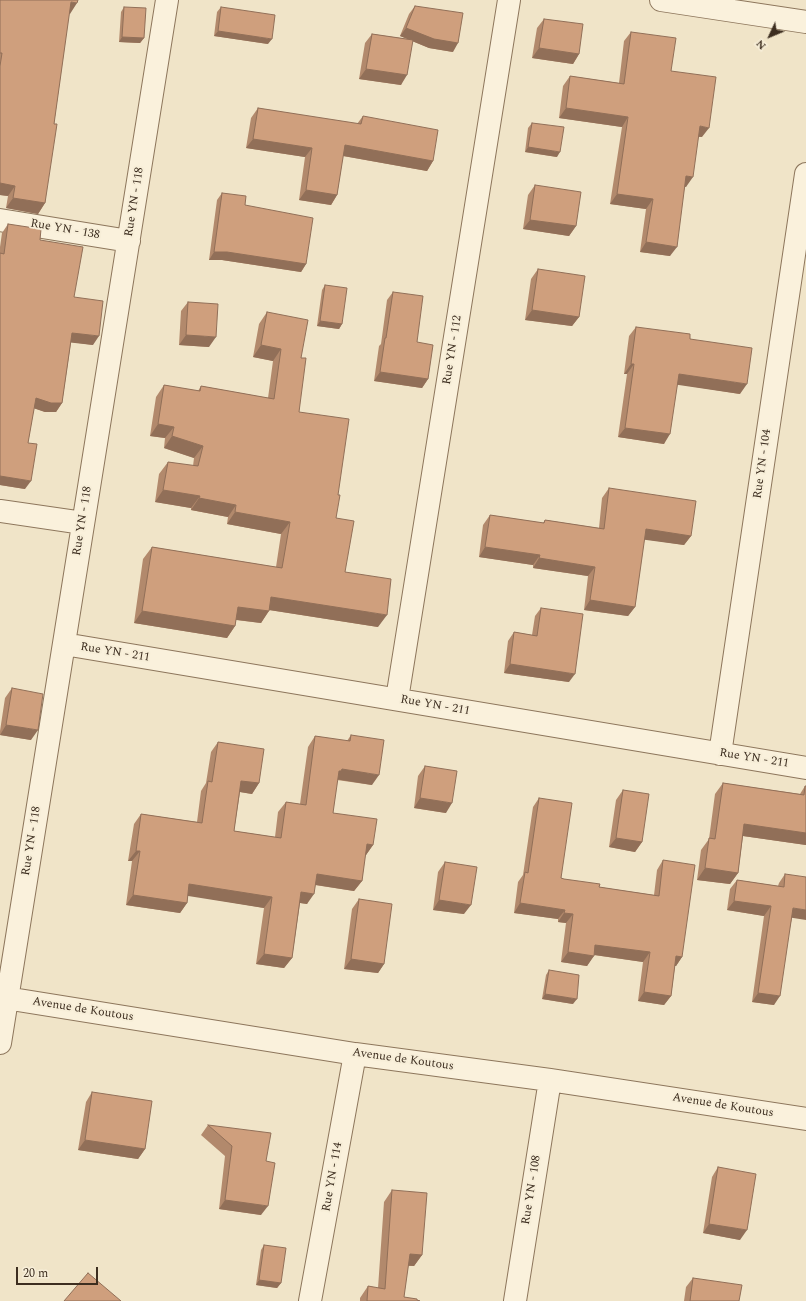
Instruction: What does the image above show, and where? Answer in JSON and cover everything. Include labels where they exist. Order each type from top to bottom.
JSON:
[{"type":"street","name":"Rue YN - 118","points":[[0,1043],[4,997],[64,644],[167,0]]},
{"type":"street","name":"Rue YN - 112","points":[[397,699],[509,0]]},
{"type":"street","points":[[661,0],[776,9],[806,22]]},
{"type":"street","name":"Rue YN - 104","points":[[720,754],[806,174]]},
{"type":"street","name":"Rue YN - 138","points":[[0,220],[129,241]]},
{"type":"street","points":[[0,511],[83,523]]},
{"type":"street","name":"Rue YN - 211","points":[[64,644],[806,768]]},
{"type":"street","name":"Avenue de Koutous","points":[[4,997],[355,1054],[550,1080],[806,1119]]},
{"type":"street","name":"Rue YN - 114","points":[[310,1301],[355,1054]]},
{"type":"street","name":"Rue YN - 108","points":[[514,1301],[550,1080]]},
{"type":"building","points":[[0,0],[78,0],[77,3],[71,2],[54,124],[57,124],[45,203],[13,198],[15,186],[0,183],[0,66],[2,53],[0,53]]},
{"type":"building","points":[[415,6],[463,13],[458,43],[434,39],[406,28]]},
{"type":"building","points":[[124,7],[146,8],[144,38],[122,37]]},
{"type":"building","points":[[221,7],[275,15],[272,39],[218,31]]},
{"type":"building","points":[[544,19],[583,24],[579,54],[539,48]]},
{"type":"building","points":[[631,32],[676,38],[671,71],[716,77],[709,128],[700,126],[693,177],[686,176],[677,247],[646,242],[653,199],[617,194],[628,117],[566,108],[570,76],[624,84]]},
{"type":"building","points":[[372,34],[413,40],[407,75],[366,69]]},
{"type":"building","points":[[258,108],[361,124],[363,116],[438,130],[433,161],[345,145],[337,195],[306,190],[312,148],[253,139]]},
{"type":"building","points":[[532,123],[564,127],[560,152],[528,147]]},
{"type":"building","points":[[535,185],[581,192],[576,226],[530,220]]},
{"type":"building","points":[[222,193],[246,196],[245,205],[313,218],[306,264],[227,252],[214,252]]},
{"type":"building","points":[[8,224],[41,229],[40,240],[83,247],[74,297],[103,301],[99,336],[72,333],[62,403],[51,403],[36,398],[28,443],[37,444],[31,481],[0,476],[0,253],[4,254]]},
{"type":"building","points":[[538,269],[585,276],[579,317],[532,310]]},
{"type":"building","points":[[325,285],[347,288],[342,324],[320,321]]},
{"type":"building","points":[[393,292],[423,296],[417,342],[433,345],[428,379],[380,372]]},
{"type":"building","points":[[188,302],[218,304],[216,337],[186,335]]},
{"type":"building","points":[[267,312],[308,320],[301,358],[306,358],[299,412],[349,419],[336,518],[354,521],[345,572],[391,579],[387,615],[271,597],[269,611],[238,607],[235,626],[142,611],[152,547],[282,568],[290,522],[235,512],[236,505],[199,498],[200,496],[163,490],[168,462],[198,466],[203,446],[172,436],[174,427],[158,424],[164,385],[200,391],[201,386],[274,399],[281,349],[261,345]]},
{"type":"building","points":[[636,327],[690,334],[690,339],[752,348],[747,384],[679,374],[670,434],[625,428],[634,364],[631,364]]},
{"type":"building","points":[[609,488],[696,501],[691,536],[646,529],[635,607],[590,600],[595,567],[539,558],[540,555],[485,547],[490,515],[544,523],[545,520],[604,529]]},
{"type":"building","points":[[541,608],[583,614],[575,674],[510,664],[514,632],[537,636]]},
{"type":"building","points":[[12,688],[43,694],[38,730],[6,725]]},
{"type":"building","points":[[351,735],[384,740],[379,775],[342,769],[339,771],[333,813],[377,819],[373,845],[367,844],[362,881],[317,874],[314,894],[301,892],[292,958],[264,954],[272,897],[189,884],[187,903],[133,895],[140,851],[136,851],[141,814],[202,823],[208,781],[212,782],[218,742],[264,749],[259,783],[241,781],[234,831],[281,838],[286,802],[306,805],[315,736],[350,741]]},
{"type":"building","points":[[425,766],[457,771],[452,803],[420,798]]},
{"type":"building","points":[[723,783],[804,795],[806,786],[806,833],[744,824],[738,873],[705,868],[709,838],[715,839]]},
{"type":"building","points":[[623,790],[649,794],[642,842],[616,838]]},
{"type":"building","points":[[539,798],[572,803],[561,878],[600,884],[599,887],[659,896],[663,860],[695,865],[682,957],[676,956],[671,996],[644,992],[650,952],[595,945],[594,956],[568,952],[573,914],[564,913],[565,910],[520,903],[525,872],[528,873]]},
{"type":"building","points":[[445,862],[477,867],[471,905],[439,900]]},
{"type":"building","points":[[785,874],[806,877],[806,910],[793,908],[780,996],[758,993],[771,906],[734,901],[737,880],[784,887]]},
{"type":"building","points":[[359,899],[392,904],[384,964],[351,959]]},
{"type":"building","points":[[549,970],[579,975],[577,999],[545,994]]},
{"type":"building","points":[[92,1092],[152,1101],[145,1149],[85,1140]]},
{"type":"building","points":[[208,1125],[271,1133],[266,1161],[275,1163],[268,1206],[225,1200],[232,1146]]},
{"type":"building","points":[[718,1167],[756,1174],[747,1230],[709,1224]]},
{"type":"building","points":[[392,1190],[427,1193],[422,1255],[410,1254],[404,1297],[417,1299],[420,1301],[367,1301],[368,1286],[385,1289]]},
{"type":"building","points":[[264,1245],[286,1248],[281,1283],[259,1280]]},
{"type":"building","points":[[88,1273],[121,1301],[64,1301]]},
{"type":"building","points":[[693,1278],[742,1285],[739,1301],[690,1301]]}]
